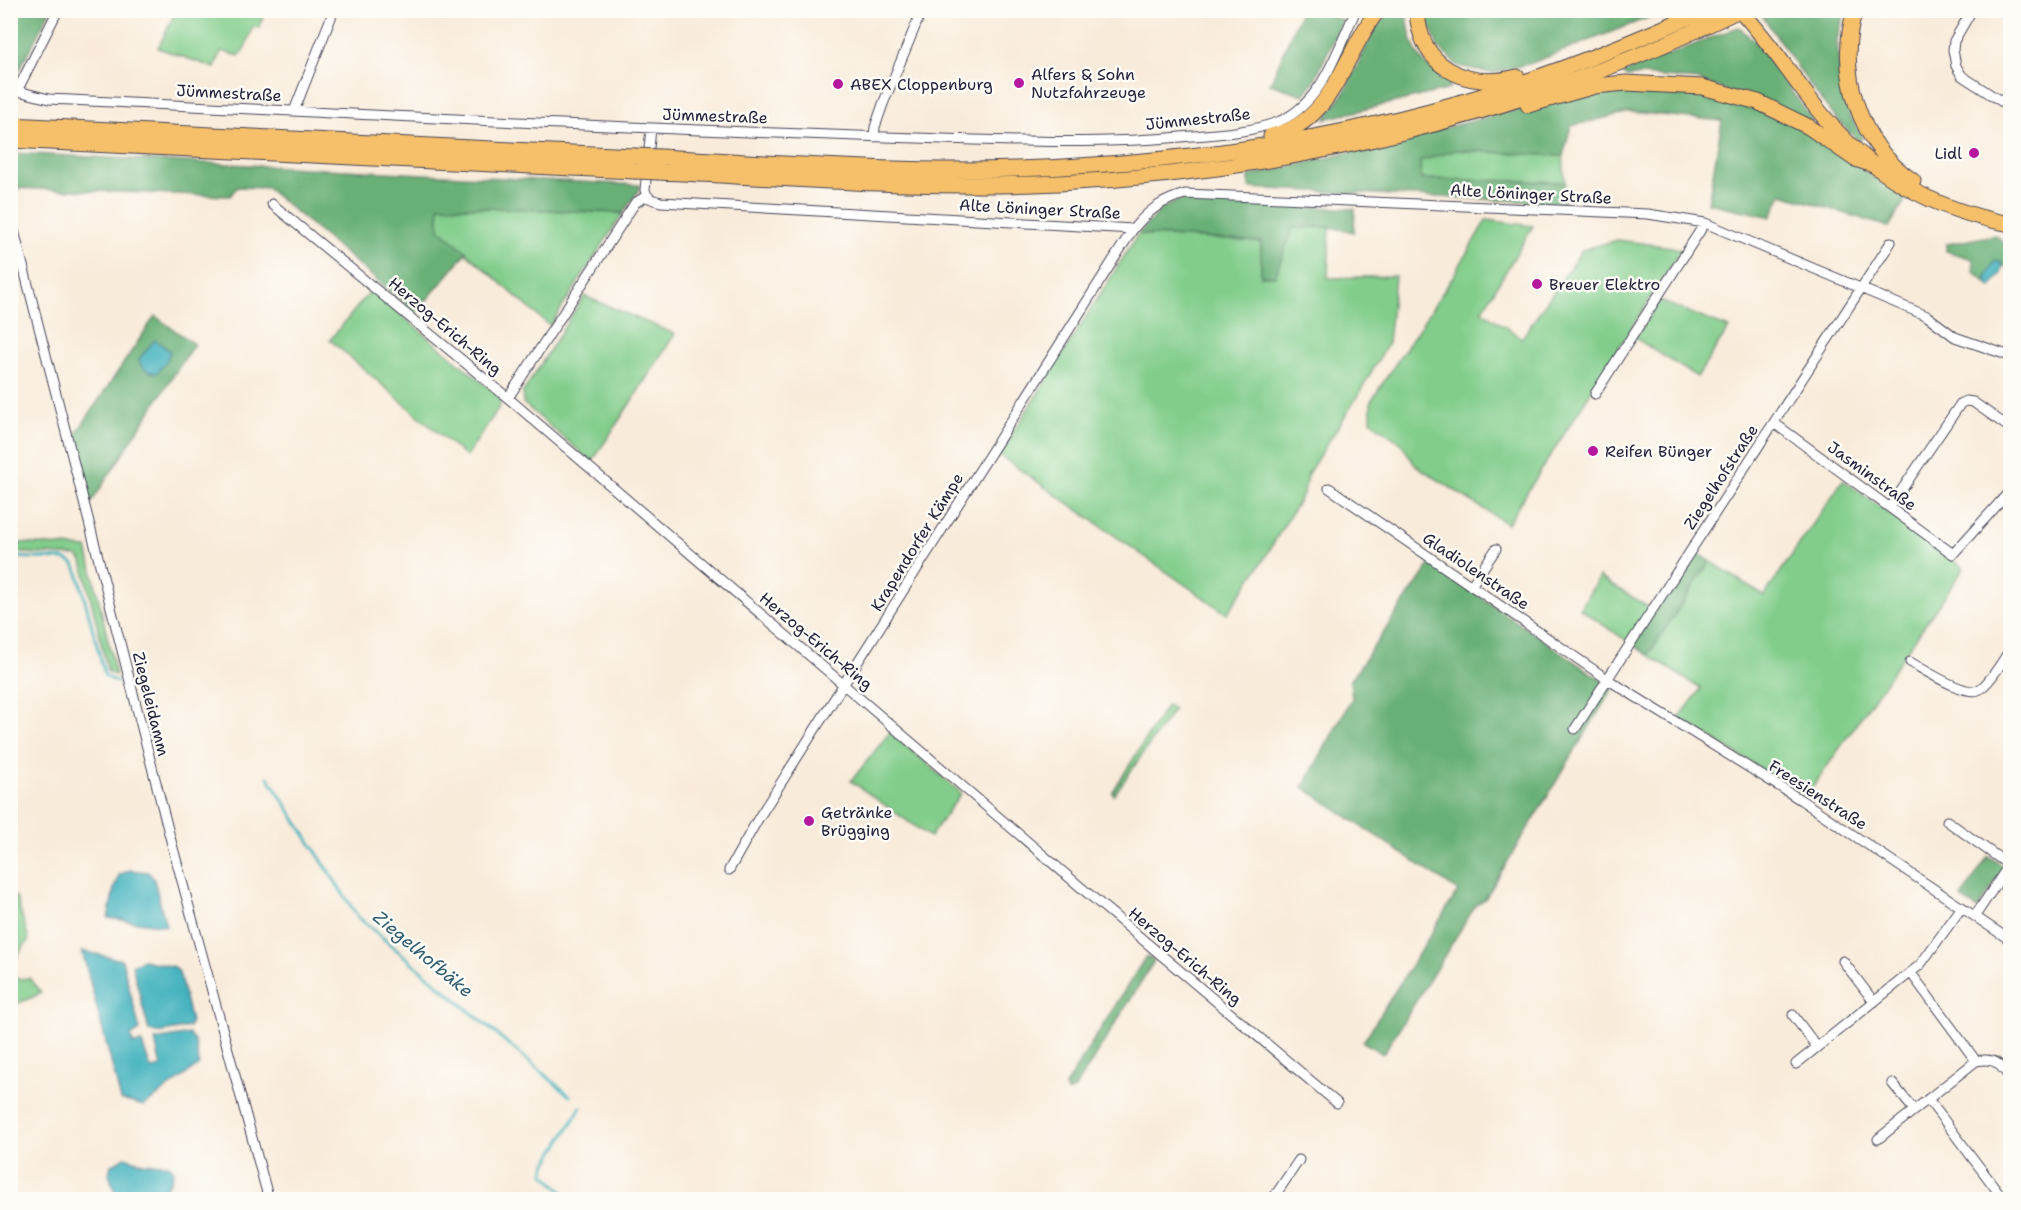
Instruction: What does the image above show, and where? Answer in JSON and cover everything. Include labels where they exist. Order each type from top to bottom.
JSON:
[{"type":"highway","points":[[1151,160],[1159,153],[1236,144],[1276,135],[1300,126],[1322,106],[1378,10]]},
{"type":"highway","points":[[1417,10],[1418,28],[1431,54],[1449,72],[1481,81],[1514,78],[1549,66],[1563,69]]},
{"type":"highway","points":[[10,140],[660,164],[940,170],[1022,168],[1151,160],[1236,150],[1401,118],[1478,97],[1563,69],[1653,34],[1705,10]]},
{"type":"highway","points":[[660,164],[848,181],[967,185],[1105,180],[1233,166],[1314,152],[1408,131],[1492,108],[1597,72],[1664,45],[1739,10],[1758,30],[1819,111],[1839,134],[1873,165],[1906,187],[1938,204],[1972,216],[2008,223]]},
{"type":"highway","points":[[1855,10],[1849,27],[1848,64],[1854,97],[1878,149],[1900,172],[1924,188],[2008,223]]},
{"type":"highway","points":[[1492,108],[1506,112],[1595,86],[1626,83],[1702,87],[1758,102],[1809,127],[1855,159],[1873,165]]},
{"type":"highway","points":[[10,125],[634,163]]},
{"type":"street","points":[[14,90],[58,10]]},
{"type":"street","points":[[294,111],[334,10]]},
{"type":"street","points":[[874,137],[883,104],[922,10]]},
{"type":"street","name":"Jümmestraße","points":[[14,90],[49,99],[651,128],[1067,143],[1166,139],[1233,132],[1266,125],[1297,111],[1318,89],[1356,10]]},
{"type":"street","points":[[1972,10],[1954,41],[1956,66],[1962,76],[2010,107]]},
{"type":"street","points":[[508,398],[634,206],[646,196],[651,128]]},
{"type":"street","name":"Alte Löninger Straße","points":[[646,196],[661,202],[1132,229],[1155,206],[1169,198],[1185,194],[1648,214],[1705,223],[1927,316],[1955,337],[2010,356]]},
{"type":"street","name":"Herzog-Erich-Ring","points":[[273,204],[508,398],[1090,896],[1337,1103]]},
{"type":"street","name":"Ziegeleidamm","points":[[10,215],[170,837],[269,1200]]},
{"type":"street","points":[[1595,394],[1705,223]]},
{"type":"street","name":"Krapendorfer Kämpe","points":[[729,870],[758,819],[1132,229]]},
{"type":"street","name":"Ziegelhofstraße","points":[[1575,729],[1891,242]]},
{"type":"street","points":[[1890,507],[1961,403],[1973,402],[2010,428]]},
{"type":"street","name":"Jasminstraße","points":[[1774,423],[1953,554],[2010,492]]},
{"type":"street","name":"Gladiolenstraße","points":[[1329,488],[1607,679]]},
{"type":"street","points":[[1471,586],[1496,549]]},
{"type":"street","points":[[1910,662],[1970,692],[1978,690],[1985,684],[2009,654]]},
{"type":"street","name":"Freesienstraße","points":[[1607,679],[1801,800],[2010,940]]},
{"type":"street","points":[[1947,821],[2009,865],[1975,916]]},
{"type":"street","points":[[1796,1064],[1920,965],[1962,907]]},
{"type":"street","points":[[1843,961],[1874,1002]]},
{"type":"street","points":[[1911,973],[1976,1061]]},
{"type":"street","points":[[1793,1015],[1817,1047]]},
{"type":"street","points":[[1878,1139],[1976,1061],[1985,1059],[1998,1063],[2010,1078]]},
{"type":"street","points":[[1892,1083],[1914,1110]]},
{"type":"street","points":[[1928,1099],[2001,1198],[2010,1190]]},
{"type":"street","points":[[1272,1200],[1299,1160]]},
{"type":"green space","points":[[19,10],[50,11],[16,76],[11,76],[11,26]]},
{"type":"green space","points":[[176,10],[265,11],[259,28],[253,27],[245,48],[239,56],[221,51],[215,68],[158,48]]},
{"type":"green space","points":[[1390,10],[1407,11],[1410,35],[1417,53],[1429,68],[1449,82],[1450,89],[1325,119],[1343,95],[1375,29]]},
{"type":"green space","points":[[1430,10],[1665,11],[1532,63],[1492,73],[1458,66],[1438,47],[1428,21]]},
{"type":"green space","points":[[1767,10],[1845,11],[1837,40],[1840,77],[1850,116],[1863,137],[1859,141],[1831,112],[1807,80],[1761,14]]},
{"type":"green space","points":[[1301,11],[1320,11],[1343,20],[1313,83],[1304,95],[1270,84]]},
{"type":"green space","points":[[1738,27],[1756,42],[1813,121],[1698,80],[1642,75],[1627,77],[1623,73]]},
{"type":"green space","points":[[1621,88],[1704,94],[1737,100],[1774,113],[1813,135],[1906,199],[1889,227],[1782,194],[1771,217],[1708,203],[1722,121],[1630,112],[1571,126],[1563,156],[1456,150],[1420,161],[1421,179],[1565,182],[1564,203],[1249,188],[1249,176],[1593,90]]},
{"type":"green space","points":[[1456,150],[1563,156],[1565,182],[1421,179],[1420,161]]},
{"type":"green space","points":[[11,153],[640,185],[623,213],[439,206],[439,229],[467,252],[416,313],[267,188],[237,187],[230,196],[11,188]]},
{"type":"green space","points":[[1180,200],[1355,209],[1354,232],[1330,227],[1293,228],[1275,276],[1261,276],[1261,242],[1138,234],[1162,208]]},
{"type":"green space","points":[[439,206],[623,213],[550,326],[439,229]]},
{"type":"green space","points":[[1486,220],[1533,226],[1482,311],[1522,338],[1582,250],[1617,240],[1681,250],[1507,524],[1415,465],[1401,443],[1371,420],[1371,401],[1451,280]]},
{"type":"green space","points":[[1293,227],[1330,227],[1328,278],[1395,276],[1388,343],[1354,402],[1307,475],[1304,492],[1264,559],[1227,614],[999,455],[1138,234],[1261,242],[1261,276]]},
{"type":"green space","points":[[1995,235],[2006,244],[2010,244],[2010,266],[2003,266],[2001,262],[1987,275],[1987,283],[1974,272],[1973,259],[1946,251],[1946,244]]},
{"type":"green space","points":[[371,290],[501,398],[500,406],[466,457],[330,340]]},
{"type":"green space","points":[[584,296],[675,334],[592,462],[523,403],[523,392]]},
{"type":"green space","points":[[1660,301],[1729,328],[1697,377],[1635,338]]},
{"type":"green space","points":[[155,316],[194,344],[91,503],[74,437]]},
{"type":"green space","points":[[1843,480],[1964,568],[1806,797],[1679,718],[1701,689],[1648,655],[1710,561],[1764,596]]},
{"type":"green space","points":[[10,542],[87,548],[116,675],[108,672],[82,561],[77,556],[11,552]]},
{"type":"green space","points":[[1695,551],[1710,561],[1648,655],[1633,645]]},
{"type":"green space","points":[[1431,563],[1613,688],[1485,899],[1476,905],[1383,1054],[1363,1042],[1458,891],[1303,787],[1352,698],[1350,681]]},
{"type":"green space","points":[[1599,577],[1655,611],[1633,645],[1580,609]]},
{"type":"green space","points":[[1167,705],[1174,709],[1114,795],[1112,793]]},
{"type":"green space","points":[[890,732],[961,793],[930,837],[851,781]]},
{"type":"green space","points":[[1988,856],[2005,867],[1978,909],[1961,898]]},
{"type":"green space","points":[[11,896],[16,897],[29,939],[11,965]]},
{"type":"green space","points":[[1146,956],[1154,961],[1075,1089],[1067,1092],[1065,1086]]},
{"type":"green space","points":[[11,975],[18,979],[29,978],[41,992],[11,1006]]},
{"type":"water","points":[[1994,262],[2001,262],[2003,266],[2001,274],[1991,287],[1987,283],[1987,276]]},
{"type":"water","points":[[155,340],[170,351],[167,360],[157,373],[145,369],[139,359]]},
{"type":"water","points":[[130,870],[148,872],[154,879],[166,926],[108,918],[119,875]]},
{"type":"water","points":[[82,951],[122,960],[140,1030],[131,1036],[133,1044],[142,1043],[151,1069],[161,1067],[155,1040],[189,1034],[195,1042],[199,1065],[144,1106],[121,1100]]},
{"type":"water","points":[[143,960],[175,967],[179,972],[191,1022],[189,1027],[158,1033],[149,1031],[132,965]]},
{"type":"water","points":[[125,1157],[143,1163],[168,1164],[174,1170],[165,1189],[153,1198],[117,1199],[109,1174],[111,1165]]},
{"type":"waterway","name":"Ziegelhofbäke","points":[[10,557],[64,559],[74,564],[105,676],[117,682]]},
{"type":"waterway","name":"Ziegelhofbäke","points":[[268,777],[358,917],[570,1096]]},
{"type":"waterway","name":"Ziegelhofbäke","points":[[571,1200],[544,1174],[546,1165],[581,1107]]},
{"type":"place","name":"Alfers & Sohn Nutzfahrzeuge","points":[[1019,83]]},
{"type":"place","name":"ABEX Cloppenburg","points":[[838,84]]},
{"type":"place","name":"Lidl","points":[[1974,153]]},
{"type":"place","name":"Breuer Elektro","points":[[1537,284]]},
{"type":"place","name":"Reifen Bünger","points":[[1593,451]]},
{"type":"place","name":"Getränke Brügging","points":[[809,821]]}]
